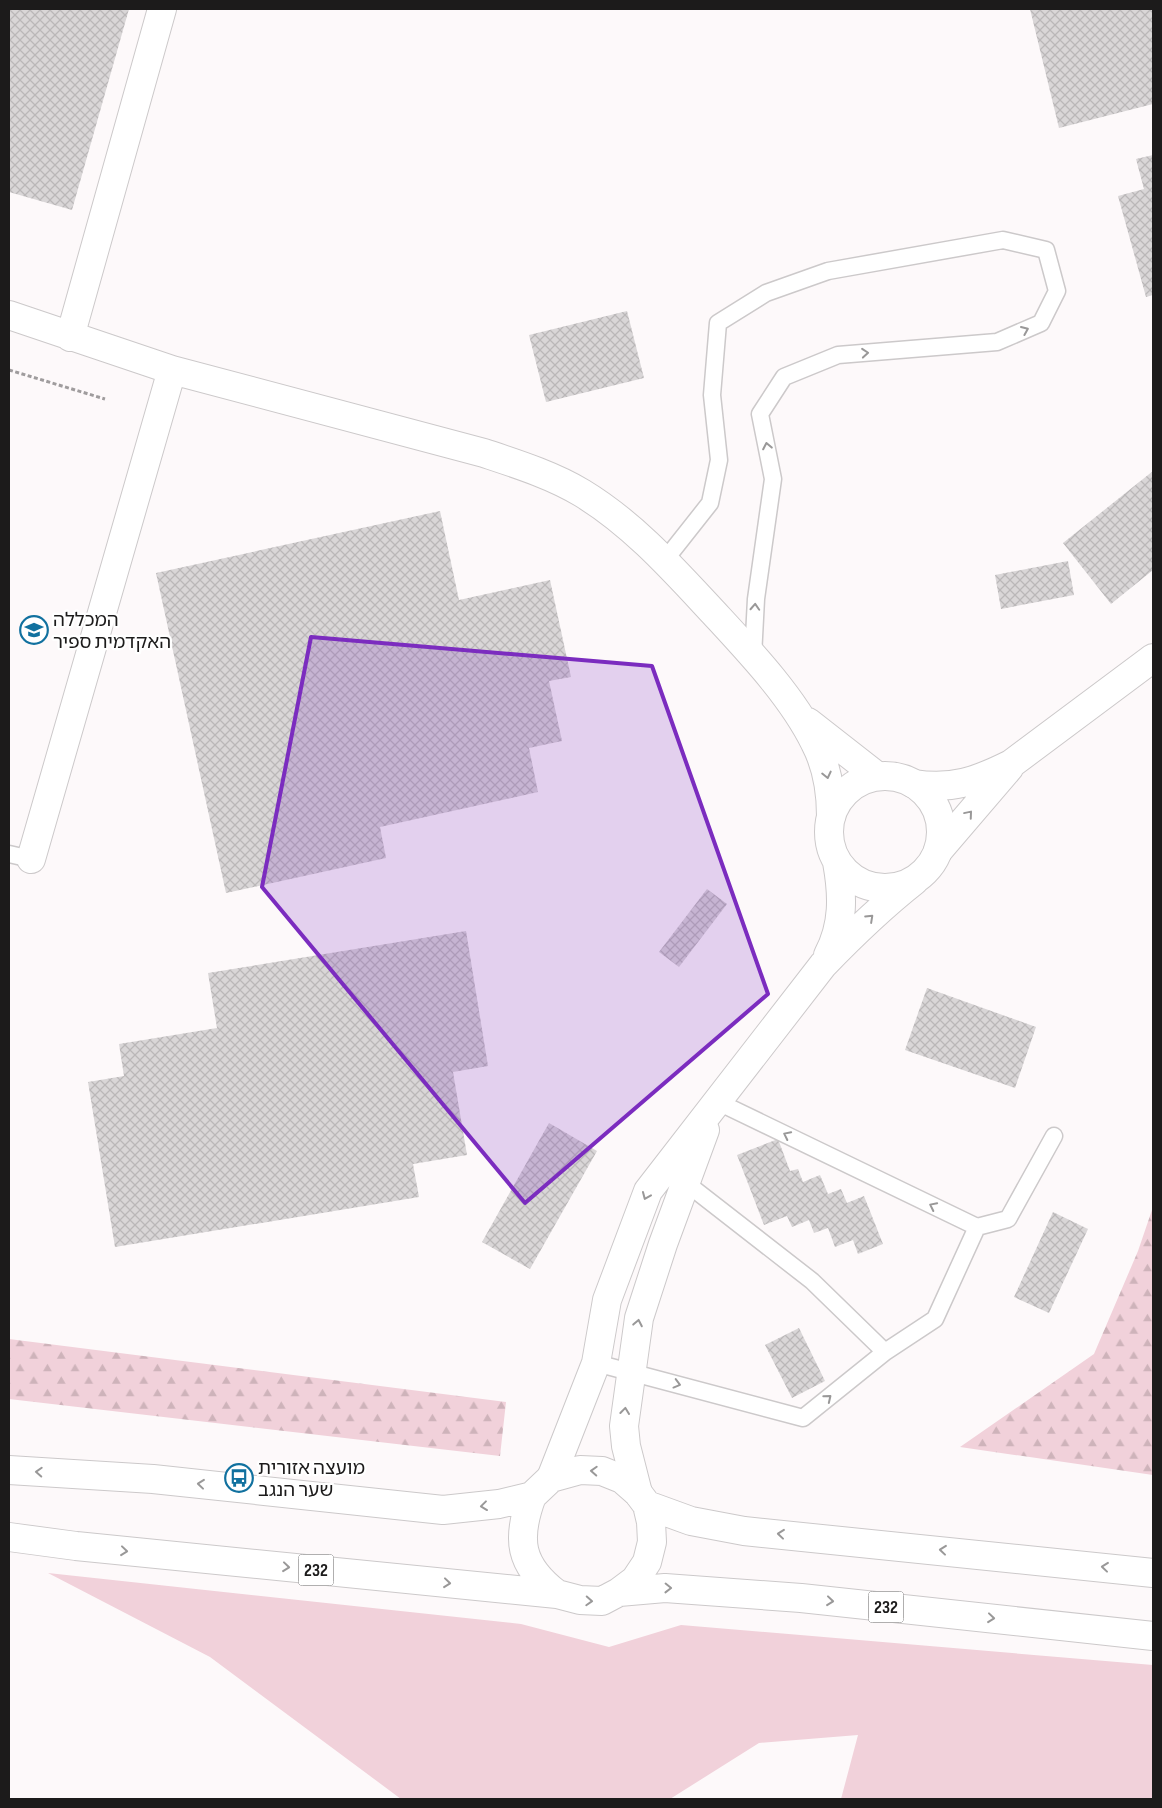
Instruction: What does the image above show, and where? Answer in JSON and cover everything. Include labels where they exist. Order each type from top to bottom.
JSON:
[{"type":"street","points":[[70,337],[162,9]]},
{"type":"street","points":[[9,315],[172,370],[484,453],[531,469],[581,492],[617,516],[665,560],[753,656],[799,715],[815,743],[826,770],[831,797],[831,816],[828,832],[831,848],[837,862],[842,902],[833,945],[823,965]]},
{"type":"street","points":[[20,857],[172,370]]},
{"type":"street","points":[[831,816],[838,802],[848,789],[861,781],[876,776],[896,777],[914,784],[934,787],[955,785],[992,774],[1011,764],[1153,658]]},
{"type":"street","points":[[799,715],[876,776]]},
{"type":"street","points":[[642,1499],[626,1446],[624,1426],[630,1371],[639,1318],[675,1175],[716,1101],[823,965],[886,903],[928,868],[938,852],[1011,764]]},
{"type":"street","points":[[914,784],[928,796],[938,813],[941,832],[938,852]]},
{"type":"street","points":[[837,862],[848,875],[861,883],[876,888],[895,888],[914,881]]},
{"type":"street","points":[[541,1487],[596,1364],[607,1300],[648,1191],[675,1175]]},
{"type":"street","points":[[9,1470],[154,1478],[443,1510],[499,1504],[580,1470],[602,1471],[622,1479],[642,1499],[691,1521],[744,1531],[1153,1573]]},
{"type":"street","name":"232","points":[[541,1487],[524,1516],[522,1534],[525,1553],[532,1570],[544,1584],[557,1594]]},
{"type":"street","name":"232","points":[[9,1537],[76,1546],[557,1594],[580,1600],[602,1601],[619,1592],[635,1580],[647,1562],[652,1542],[652,1522],[642,1499]]},
{"type":"street","points":[[9,1552],[76,1546]]},
{"type":"street","name":"232","points":[[619,1592],[665,1588],[801,1598],[1153,1636]]},
{"type":"lane","points":[[665,560],[710,503],[719,460],[712,395],[718,323],[766,293],[828,271],[1003,240],[1046,250],[1057,292],[1041,323],[996,342],[838,355],[784,378],[760,414],[773,479],[756,599],[753,656]]},
{"type":"lane","points":[[716,1101],[977,1227],[1008,1218],[1054,1136]]},
{"type":"lane","points":[[675,1175],[812,1281],[885,1352]]},
{"type":"lane","points":[[596,1364],[630,1371],[803,1418],[885,1352],[935,1319],[977,1227]]},
{"type":"path","points":[[9,370],[105,399]]},
{"type":"highlighted area","points":[[311,637],[652,666],[768,994],[525,1203],[262,887]]},
{"type":"green space","points":[[1153,1207],[1153,1475],[960,1447],[1094,1354],[1138,1251]]},
{"type":"green space","points":[[9,1339],[506,1402],[500,1456],[9,1399]]},
{"type":"green space","points":[[48,1573],[521,1624],[609,1647],[681,1625],[1153,1665],[1153,1799],[841,1799],[858,1735],[759,1743],[670,1799],[401,1799],[210,1657]]},
{"type":"building","points":[[9,9],[129,9],[72,210],[9,192]]},
{"type":"building","points":[[1030,9],[1153,9],[1153,104],[1059,128]]},
{"type":"building","points":[[1153,155],[1153,295],[1146,297],[1118,196],[1144,189],[1136,159]]},
{"type":"building","points":[[627,311],[644,378],[546,402],[529,335]]},
{"type":"building","points":[[1153,471],[1153,570],[1111,604],[1063,543]]},
{"type":"building","points":[[440,511],[459,600],[550,580],[571,677],[549,681],[562,741],[529,748],[538,792],[380,827],[386,858],[226,893],[156,573]]},
{"type":"building","points":[[1068,561],[1074,595],[1001,609],[995,575]]},
{"type":"building","points":[[707,889],[727,904],[679,967],[659,952]]},
{"type":"building","points":[[466,931],[488,1066],[453,1072],[467,1155],[413,1164],[419,1197],[115,1247],[88,1082],[124,1076],[119,1044],[217,1028],[208,973]]},
{"type":"building","points":[[927,988],[1036,1027],[1015,1088],[905,1050]]},
{"type":"building","points":[[549,1123],[597,1151],[530,1269],[482,1242]]},
{"type":"building","points":[[778,1139],[790,1171],[798,1169],[803,1182],[820,1175],[828,1194],[841,1189],[847,1203],[864,1196],[883,1244],[858,1254],[853,1240],[835,1247],[828,1228],[814,1233],[809,1220],[792,1227],[787,1216],[764,1225],[737,1155]]},
{"type":"building","points":[[1053,1212],[1088,1229],[1049,1313],[1014,1297]]},
{"type":"building","points":[[799,1328],[825,1381],[792,1398],[765,1345]]},
{"type":"place","name":"המכללה האקדמית ספיר","points":[[34,630]]},
{"type":"place","name":"מועצה אזורית שער הנגב","points":[[239,1478]]}]
